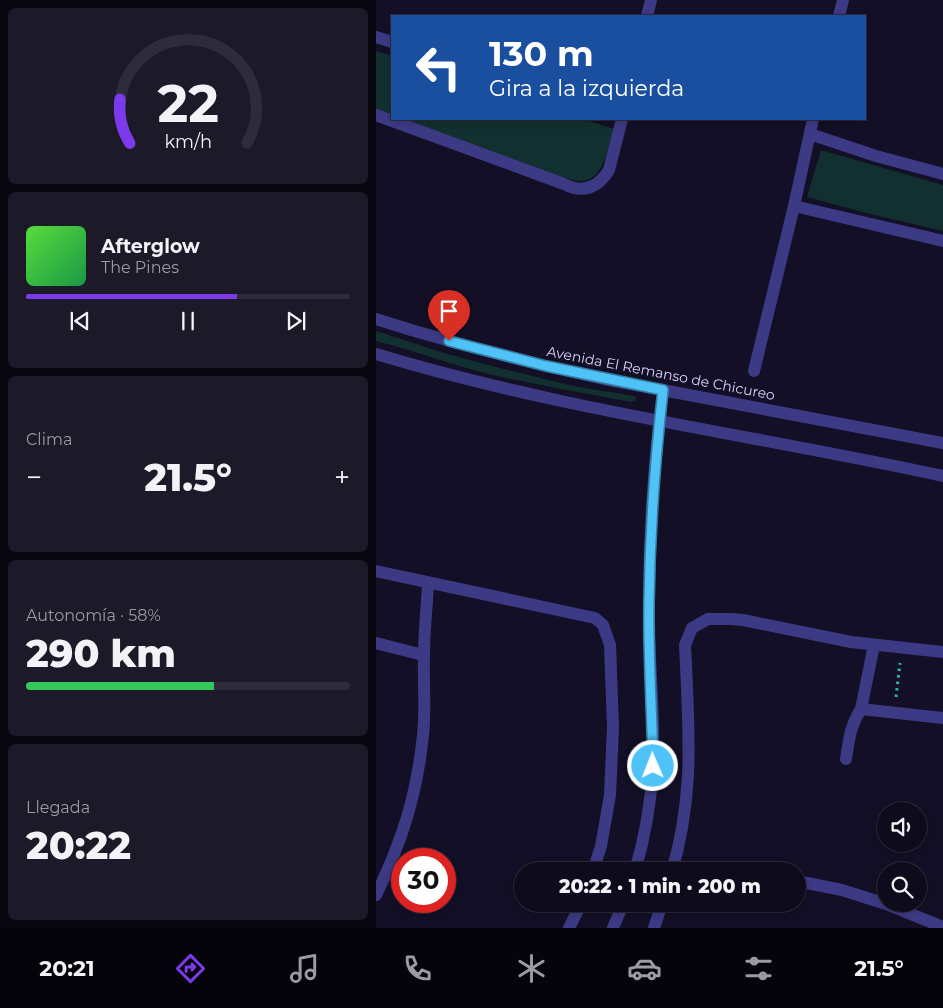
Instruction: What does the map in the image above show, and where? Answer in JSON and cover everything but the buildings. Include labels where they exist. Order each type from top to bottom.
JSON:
[{"type":"street","points":[[647,15],[652,0]]},
{"type":"street","points":[[839,15],[843,0]]},
{"type":"street","points":[[376,36],[391,42]]},
{"type":"street","points":[[376,115],[571,188],[579,189],[594,186],[609,170],[621,120]]},
{"type":"street","points":[[754,371],[813,120]]},
{"type":"street","points":[[810,134],[876,156],[943,174]]},
{"type":"street","points":[[794,206],[943,241]]},
{"type":"street","name":"Avenida El Remanso de Chicureo","points":[[376,319],[546,366],[943,443]]},
{"type":"street","points":[[376,354],[498,387],[659,421],[874,461],[943,476]]},
{"type":"street","points":[[637,862],[646,828],[653,766],[649,603],[652,509],[663,390]]},
{"type":"street","points":[[376,571],[595,618],[603,625],[610,646],[613,728],[608,804],[601,846],[596,862]]},
{"type":"street","points":[[376,895],[403,832],[420,762],[425,703],[424,655],[428,583]]},
{"type":"street","points":[[675,862],[688,778],[689,754],[685,645],[692,628],[708,619],[743,620],[850,642],[943,652]]},
{"type":"street","points":[[376,643],[424,655]]},
{"type":"street","points":[[846,760],[850,732],[861,709],[874,645]]},
{"type":"street","points":[[861,709],[943,718]]},
{"type":"street","points":[[806,883],[842,890],[877,901]]},
{"type":"street","points":[[569,928],[577,912]]},
{"type":"street","points":[[613,928],[620,912]]},
{"type":"street","points":[[654,928],[659,912]]},
{"type":"street","points":[[906,912],[943,927]]},
{"type":"path","points":[[893,714],[902,648]]},
{"type":"green space","points":[[376,51],[391,56],[391,115],[376,109]]},
{"type":"green space","points":[[405,120],[586,120],[614,129],[604,161],[595,175],[589,179],[579,181],[565,178]]},
{"type":"green space","points":[[821,150],[943,185],[943,231],[807,197]]},
{"type":"green space","points":[[376,331],[444,353],[496,367],[573,386],[634,396],[636,400],[631,402],[524,382],[475,370],[376,341]]},
{"type":"route","points":[[449,341],[546,366],[663,390],[655,462],[649,603],[653,766]]}]
